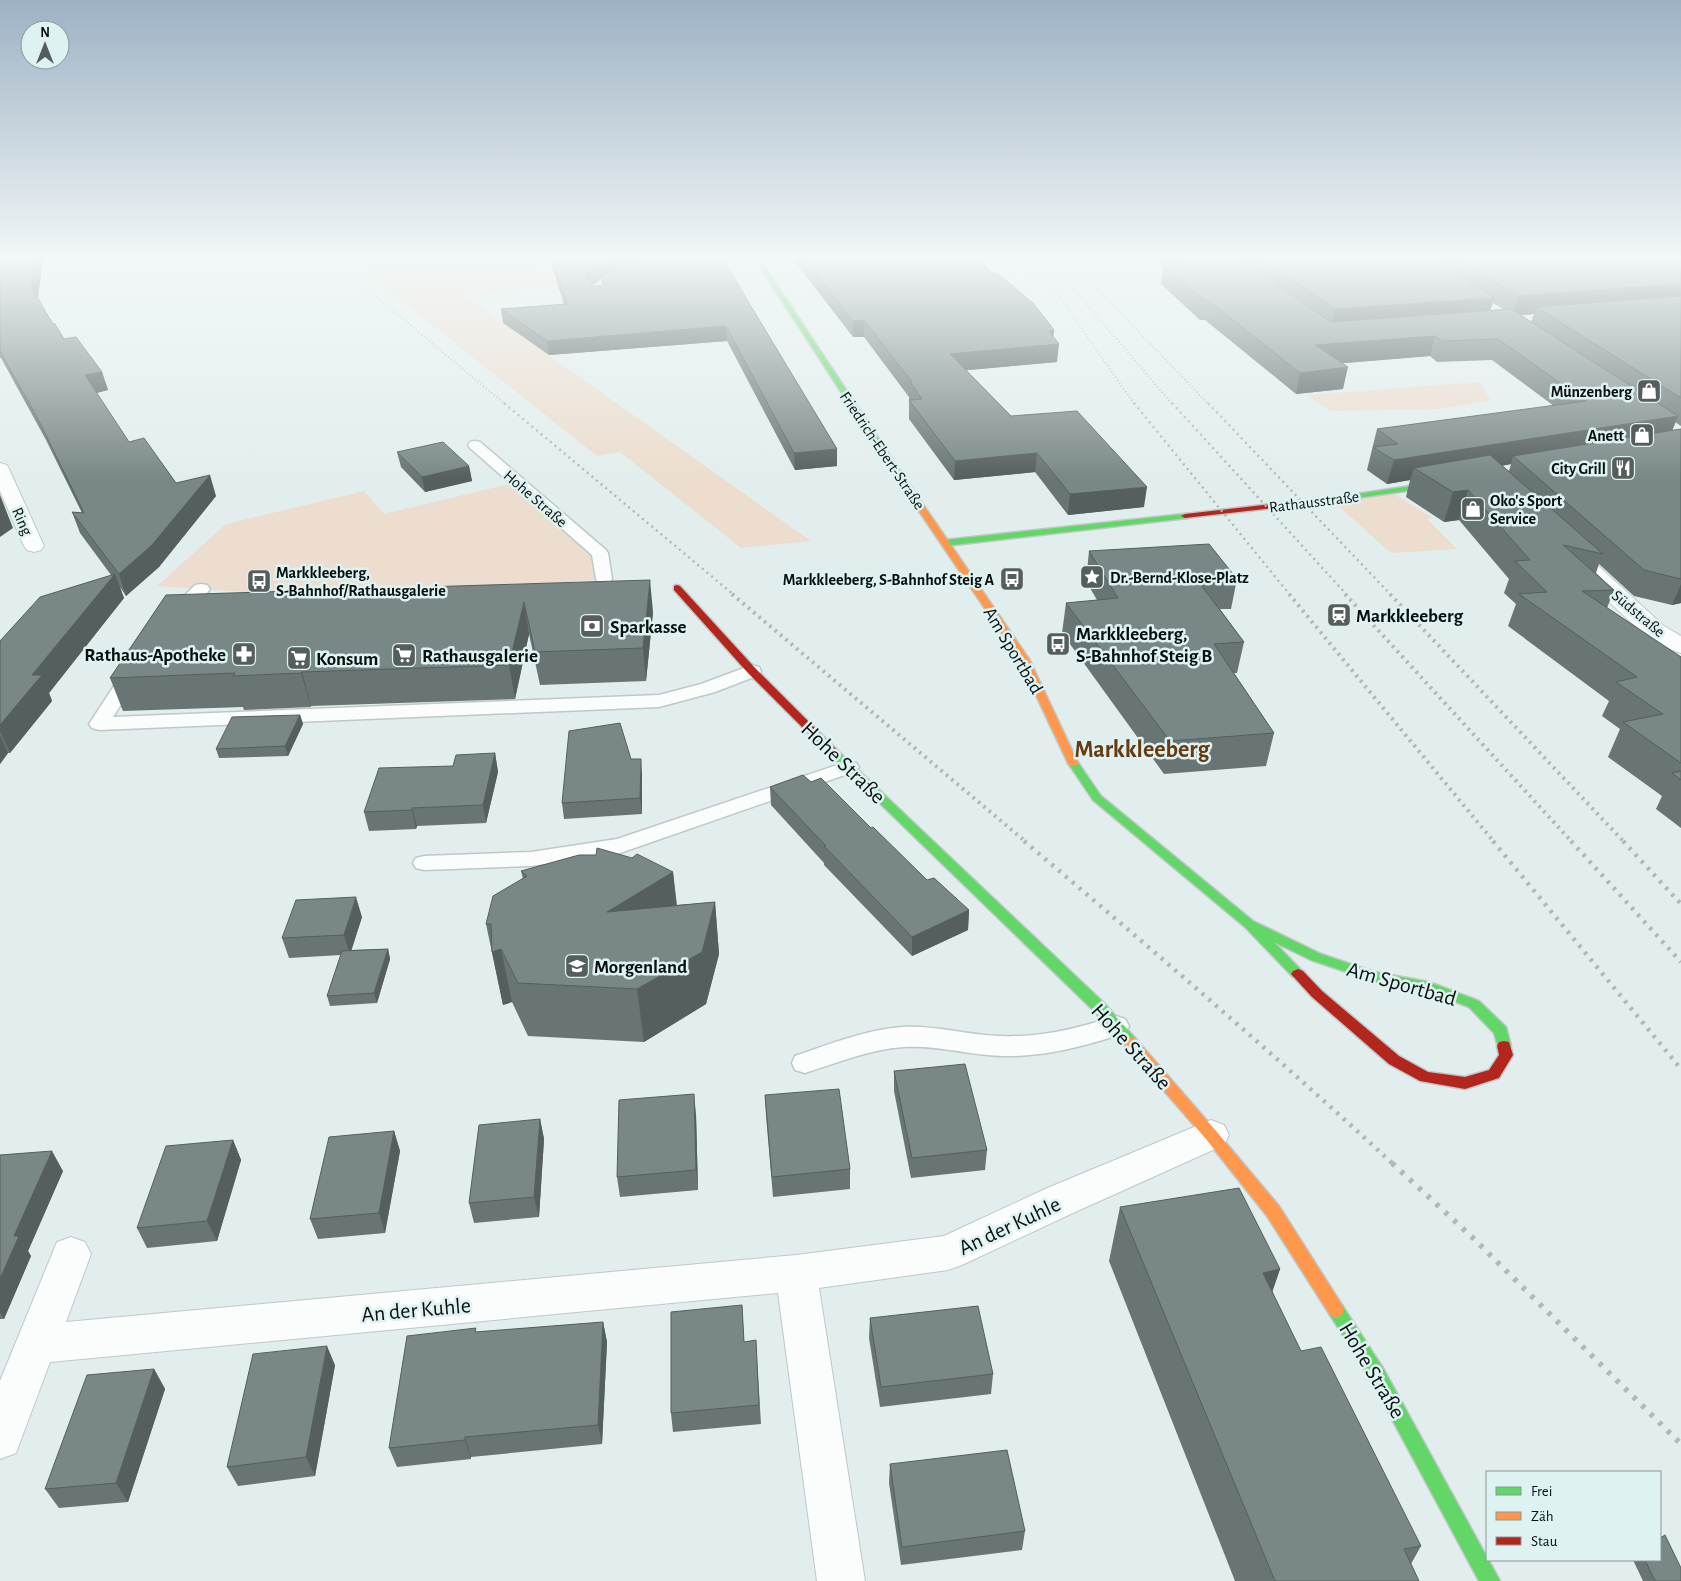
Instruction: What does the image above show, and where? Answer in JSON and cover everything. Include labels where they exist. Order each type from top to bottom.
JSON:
[{"type":"street","name":"Friedrich-Ebert-Straße","points":[[804,332],[901,480],[945,543]]},
{"type":"street","name":"Ring","points":[[0,468],[34,546]]},
{"type":"street","name":"Rathausstraße","points":[[945,543],[1332,500],[1459,481]]},
{"type":"street","name":"Am Sportbad","points":[[945,543],[1024,659],[1076,769],[1098,798],[1249,924],[1316,994],[1394,1060],[1425,1077],[1465,1083],[1494,1074],[1506,1055],[1501,1031],[1474,1004],[1429,987],[1373,976],[1316,957],[1249,924]]},
{"type":"street","name":"Südstraße","points":[[1573,554],[1656,630],[1681,646]]},
{"type":"street","name":"Hohe Straße","points":[[677,588],[752,671],[848,767],[1098,1006],[1211,1135],[1273,1211],[1377,1374],[1490,1581]]},
{"type":"street","points":[[1656,630],[1681,625]]},
{"type":"street","name":"An der Kuhle","points":[[36,1344],[796,1273],[948,1253],[1059,1201],[1211,1135]]},
{"type":"street","points":[[0,1437],[71,1254]]},
{"type":"street","points":[[796,1273],[841,1581]]},
{"type":"lane","name":"Hohe Straße","points":[[475,445],[600,553],[604,579]]},
{"type":"lane","points":[[161,629],[202,589]]},
{"type":"lane","points":[[140,660],[99,724],[659,701],[708,688],[752,671]]},
{"type":"lane","points":[[424,863],[531,859],[620,846],[848,767]]},
{"type":"lane","points":[[805,1064],[852,1048],[894,1038],[940,1039],[987,1045],[1019,1046],[1049,1044],[1085,1036],[1116,1026]]},
{"type":"shaded area","points":[[441,332],[516,332],[811,541],[741,548],[620,452],[597,456]]},
{"type":"shaded area","points":[[1480,382],[1490,400],[1439,409],[1331,411],[1306,395]]},
{"type":"shaded area","points":[[517,482],[600,553],[604,579],[403,596],[317,597],[157,586],[226,524],[364,491],[384,514]]},
{"type":"shaded area","points":[[1391,492],[1433,518],[1427,519],[1457,549],[1391,553],[1332,500]]},
{"type":"building","points":[[0,332],[60,332],[64,339],[76,337],[102,372],[85,375],[129,442],[144,438],[176,483],[210,475],[152,545],[119,574],[72,512],[84,513],[39,421],[0,351]]},
{"type":"building","points":[[534,332],[657,332],[547,341]]},
{"type":"building","points":[[729,332],[766,332],[837,449],[794,453]]},
{"type":"building","points":[[873,332],[1050,332],[1059,344],[950,354],[1011,416],[1077,411],[1147,487],[1070,494],[1037,453],[955,461],[909,400],[922,399],[910,382],[912,382]]},
{"type":"building","points":[[1248,332],[1547,332],[1678,416],[1394,460],[1373,447],[1398,444],[1377,429],[1586,401],[1498,339],[1443,341],[1435,336],[1315,345],[1348,367],[1300,373]]},
{"type":"building","points":[[1575,332],[1681,332],[1681,398]]},
{"type":"building","points":[[1681,429],[1681,579],[1644,570],[1513,456]]},
{"type":"building","points":[[443,442],[469,466],[422,477],[397,452]]},
{"type":"building","points":[[1490,455],[1603,554],[1563,545],[1614,590],[1582,591],[1681,657],[1681,763],[1623,722],[1663,714],[1616,682],[1637,677],[1519,594],[1547,592],[1515,561],[1530,560],[1468,490],[1453,492],[1414,468]]},
{"type":"building","points":[[1209,544],[1237,579],[1198,581],[1244,642],[1214,644],[1274,733],[1170,741],[1066,603],[1118,598],[1089,551]]},
{"type":"building","points":[[115,574],[32,675],[42,675],[0,725],[0,641],[40,597]]},
{"type":"building","points":[[650,580],[643,648],[535,652],[524,602],[509,665],[233,676],[235,673],[110,678],[166,595]]},
{"type":"building","points":[[300,715],[285,746],[216,749],[232,717]]},
{"type":"building","points":[[620,723],[631,759],[641,759],[640,798],[562,803],[569,731]]},
{"type":"building","points":[[495,753],[483,805],[364,812],[379,768],[453,766],[456,755]]},
{"type":"building","points":[[1681,771],[1681,780],[1672,773]]},
{"type":"building","points":[[803,775],[811,782],[821,778],[927,880],[934,878],[969,910],[912,937],[770,787]]},
{"type":"building","points":[[597,848],[632,858],[637,854],[673,872],[607,912],[715,902],[702,952],[637,989],[518,983],[501,949],[492,952],[491,924],[486,924],[493,896],[527,876],[521,871],[579,855],[596,855]]},
{"type":"building","points":[[356,897],[344,935],[282,938],[296,900]]},
{"type":"building","points":[[388,949],[374,993],[327,996],[342,951]]},
{"type":"building","points":[[965,1064],[987,1150],[912,1158],[894,1071]]},
{"type":"building","points":[[839,1089],[850,1169],[772,1177],[765,1095]]},
{"type":"building","points":[[694,1094],[696,1170],[617,1177],[619,1100]]},
{"type":"building","points":[[540,1119],[534,1197],[469,1203],[479,1125]]},
{"type":"building","points":[[394,1131],[379,1213],[310,1219],[329,1137]]},
{"type":"building","points":[[233,1140],[207,1221],[137,1228],[166,1146]]},
{"type":"building","points":[[52,1151],[14,1236],[19,1236],[0,1279],[0,1155]]},
{"type":"building","points":[[1239,1188],[1280,1269],[1263,1273],[1301,1351],[1321,1347],[1421,1546],[1404,1549],[1419,1581],[1275,1581],[1120,1207]]},
{"type":"building","points":[[742,1305],[744,1342],[756,1340],[759,1405],[671,1413],[671,1312]]},
{"type":"building","points":[[978,1306],[993,1374],[881,1387],[870,1318]]},
{"type":"building","points":[[603,1322],[598,1425],[465,1437],[465,1440],[389,1448],[407,1336],[476,1328],[475,1332]]},
{"type":"building","points":[[327,1346],[306,1457],[227,1467],[253,1354]]},
{"type":"building","points":[[154,1369],[116,1483],[45,1489],[87,1375]]},
{"type":"building","points":[[1007,1450],[1025,1531],[902,1547],[890,1464]]},
{"type":"building","points":[[1665,1535],[1681,1568],[1681,1581],[1655,1581],[1645,1561],[1661,1561],[1661,1537]]},
{"type":"railway","points":[[418,332],[506,405]]},
{"type":"railway","points":[[1084,332],[1135,405]]},
{"type":"railway","points":[[1110,332],[1173,405]]},
{"type":"railway","points":[[1139,332],[1209,405]]},
{"type":"railway","points":[[504,403],[734,595]]},
{"type":"railway","points":[[1134,403],[1290,595]]},
{"type":"railway","points":[[1172,403],[1347,595]]},
{"type":"railway","points":[[1208,403],[1391,595]]},
{"type":"railway","points":[[732,594],[1026,842]]},
{"type":"railway","points":[[1289,594],[1494,842]]},
{"type":"railway","points":[[1345,594],[1572,842]]},
{"type":"railway","points":[[1390,594],[1624,842]]},
{"type":"railway","points":[[1024,841],[1256,1041],[1393,1164]]},
{"type":"railway","points":[[1493,841],[1681,1069]]},
{"type":"railway","points":[[1571,841],[1681,962]]},
{"type":"railway","points":[[1623,841],[1681,904]]},
{"type":"railway","points":[[1392,1163],[1473,1238],[1681,1444]]},
{"type":"traffic: fast","points":[[805,332],[906,486]]},
{"type":"traffic: fast","points":[[1343,498],[1445,483]]},
{"type":"traffic: fast","points":[[945,543],[1185,516]]},
{"type":"traffic: fast","points":[[833,752],[1098,1006],[1130,1042]]},
{"type":"traffic: fast","points":[[1073,763],[1097,798],[1249,924],[1298,974]]},
{"type":"traffic: fast","points":[[1249,924],[1316,957],[1373,976],[1429,987],[1474,1004],[1501,1031],[1504,1046]]},
{"type":"traffic: fast","points":[[1336,1310],[1377,1374],[1490,1581]]},
{"type":"traffic: slow","points":[[906,486],[1024,659],[1073,763]]},
{"type":"traffic: slow","points":[[1130,1042],[1211,1135],[1273,1211],[1336,1310]]},
{"type":"traffic: jam","points":[[1185,516],[1343,498]]},
{"type":"traffic: jam","points":[[677,588],[752,671],[833,752]]},
{"type":"traffic: jam","points":[[1298,974],[1317,994],[1394,1060],[1425,1077],[1465,1083],[1494,1074],[1506,1055],[1504,1046]]},
{"type":"place","name":"Münzenberg","points":[[1649,391]]},
{"type":"place","name":"Anett","points":[[1642,435]]},
{"type":"place","name":"City Grill","points":[[1623,468]]},
{"type":"place","name":"Oko's Sport Service","points":[[1473,509]]},
{"type":"place","name":"Dr.-Bernd-Klose-Platz","points":[[1092,577]]},
{"type":"place","name":"Markkleeberg, S-Bahnhof Steig A","points":[[1012,579]]},
{"type":"place","name":"Markkleeberg, S-Bahnhof/Rathausgalerie","points":[[259,581]]},
{"type":"place","name":"Markkleeberg","points":[[1339,615]]},
{"type":"place","name":"Sparkasse","points":[[592,626]]},
{"type":"place","name":"Markkleeberg, S-Bahnhof Steig B","points":[[1058,644]]},
{"type":"place","name":"Rathaus-Apotheke","points":[[244,654]]},
{"type":"place","name":"Rathausgalerie","points":[[404,655]]},
{"type":"place","name":"Konsum","points":[[299,658]]},
{"type":"place","name":"Morgenland","points":[[577,966]]},
{"type":"district","name":"Markkleeberg","points":[[1142,749]]}]
